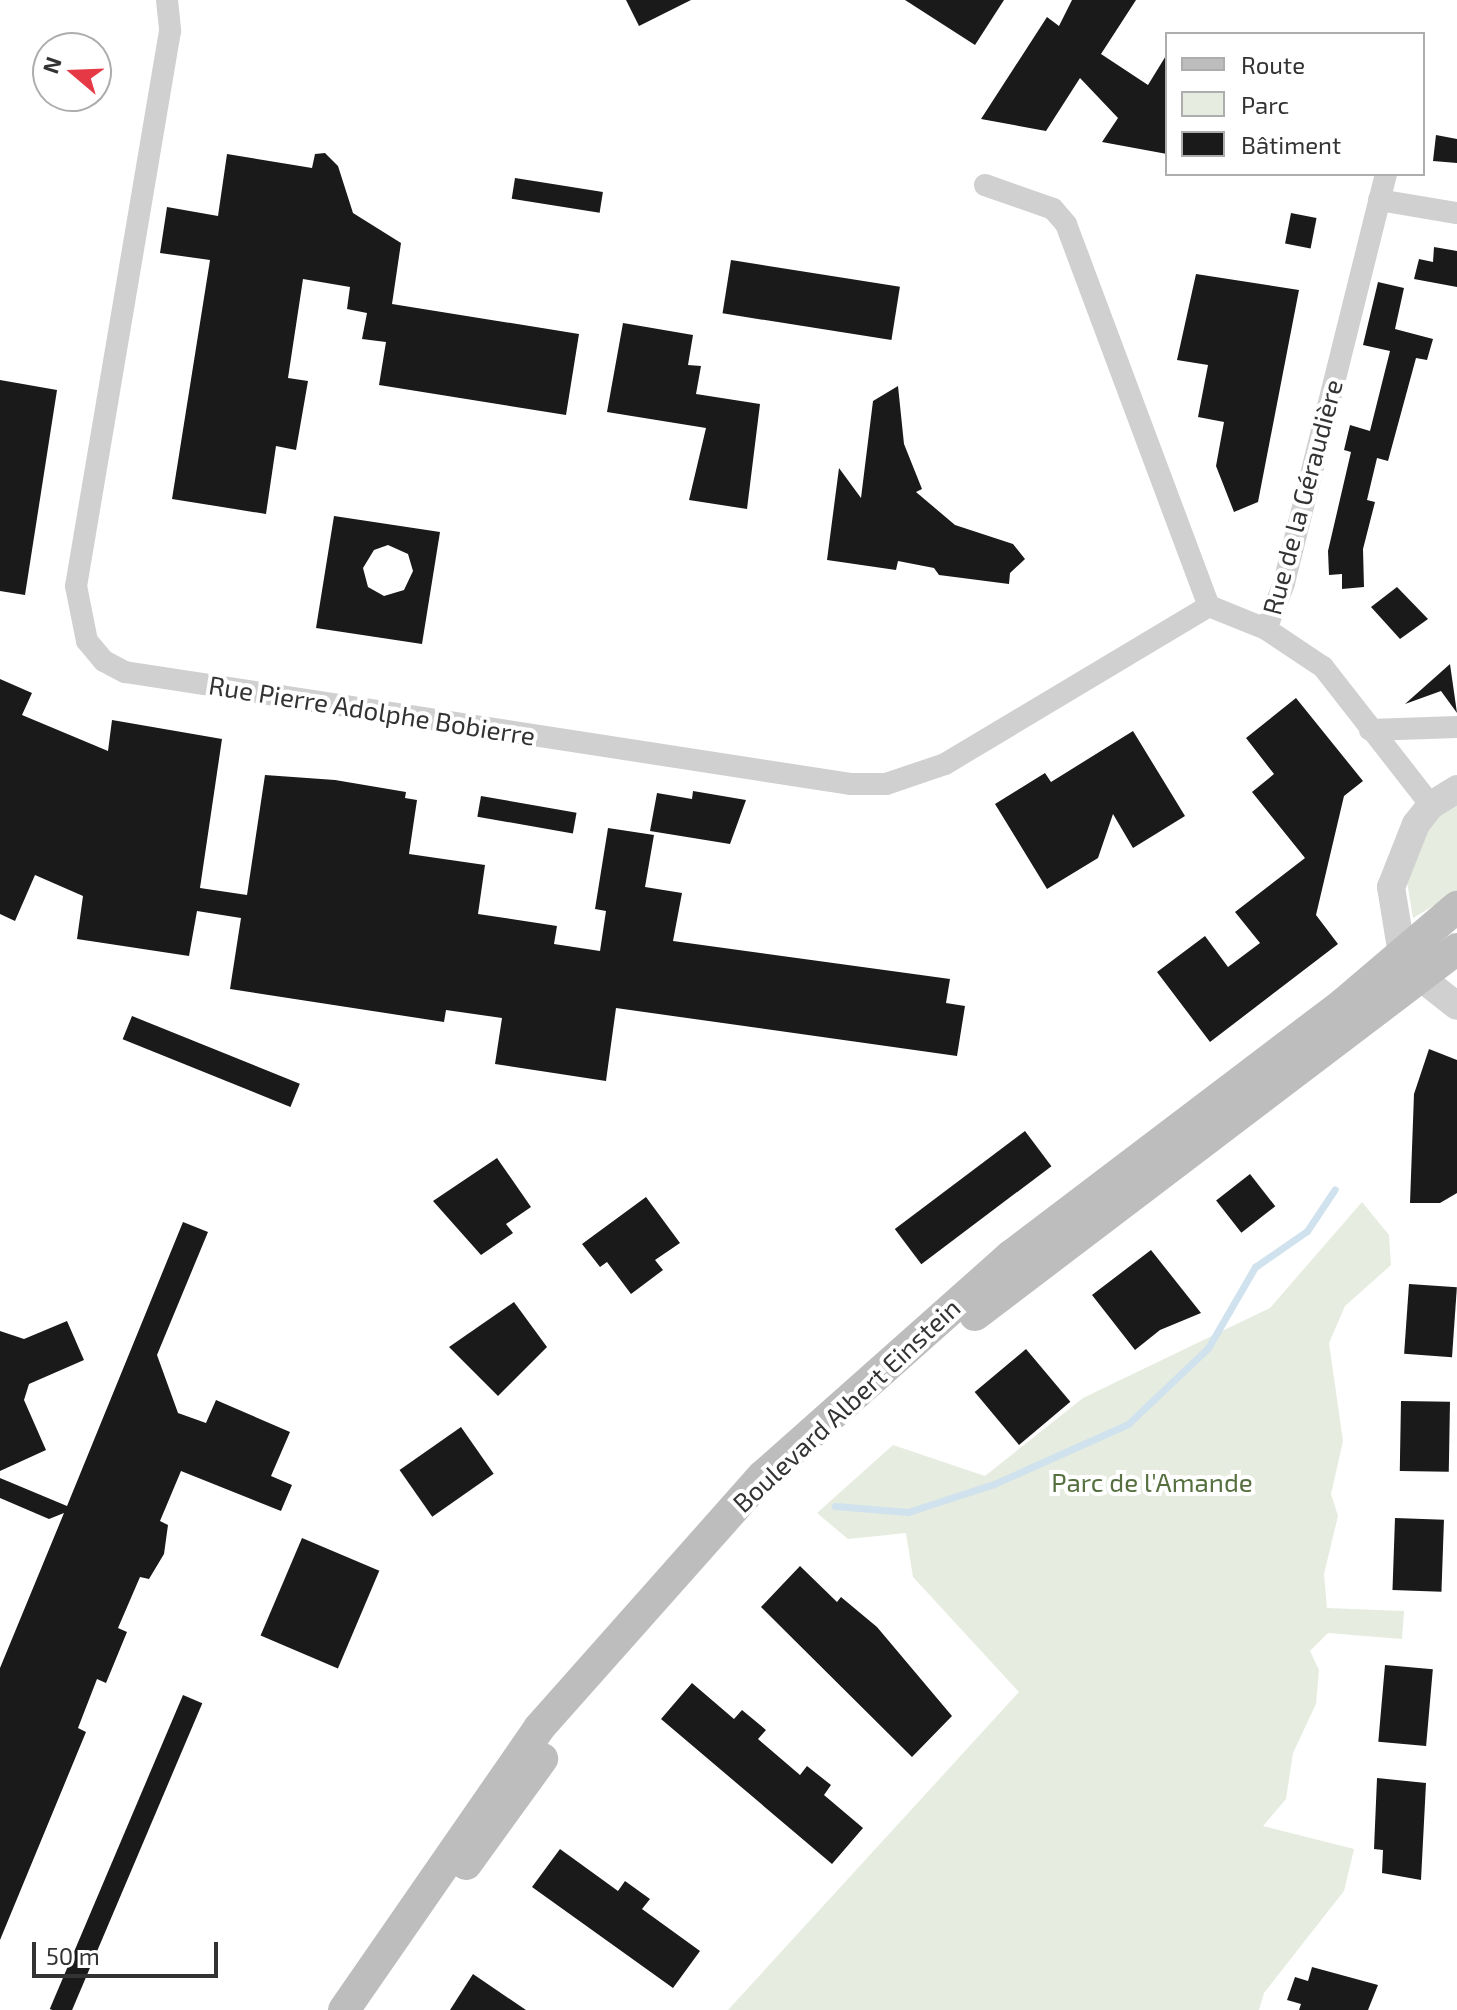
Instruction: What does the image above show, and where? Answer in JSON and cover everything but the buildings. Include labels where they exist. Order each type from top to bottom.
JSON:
[{"type":"main road","name":"Boulevard Albert Einstein","points":[[344,2010],[539,1728],[763,1476],[1011,1256],[1343,1004],[1401,948],[1457,907]]},
{"type":"main road","name":"Boulevard Albert Einstein","points":[[368,2010],[558,1737],[671,1602],[787,1480],[883,1390],[1035,1266],[1457,949]]},
{"type":"street","name":"Rue Pierre Adolphe Bobierre","points":[[167,0],[170,31],[76,586],[87,641],[104,661],[140,674],[851,784],[886,784],[945,764],[1209,606]]},
{"type":"street","name":"Rue de la Géraudière","points":[[1385,176],[1284,583],[1266,629],[1323,667],[1431,805]]},
{"type":"street","points":[[985,185],[1053,209],[1066,224],[1209,606],[1266,629]]},
{"type":"street","points":[[1379,200],[1457,213]]},
{"type":"street","points":[[1370,730],[1457,727]]},
{"type":"street","points":[[1457,789],[1431,805],[1400,853],[1391,887],[1401,948],[1419,976],[1457,1006]]},
{"type":"green space","points":[[1457,798],[1457,892],[1413,918],[1407,882],[1423,833]]},
{"type":"green space","name":"Parc de l'Amande","points":[[1362,1202],[1389,1235],[1391,1265],[1345,1306],[1329,1343],[1343,1441],[1331,1494],[1338,1516],[1324,1574],[1327,1608],[1404,1611],[1402,1639],[1328,1633],[1310,1651],[1319,1670],[1316,1704],[1293,1753],[1286,1799],[1263,1826],[1354,1849],[1344,1891],[1264,1993],[1259,2010],[728,2010],[1019,1692],[913,1577],[906,1533],[848,1539],[817,1513],[893,1445],[985,1476],[1083,1398],[1270,1308]]},
{"type":"waterway","points":[[835,1506],[908,1512],[994,1484],[1128,1424],[1208,1348],[1255,1267],[1307,1231],[1335,1189]]}]
